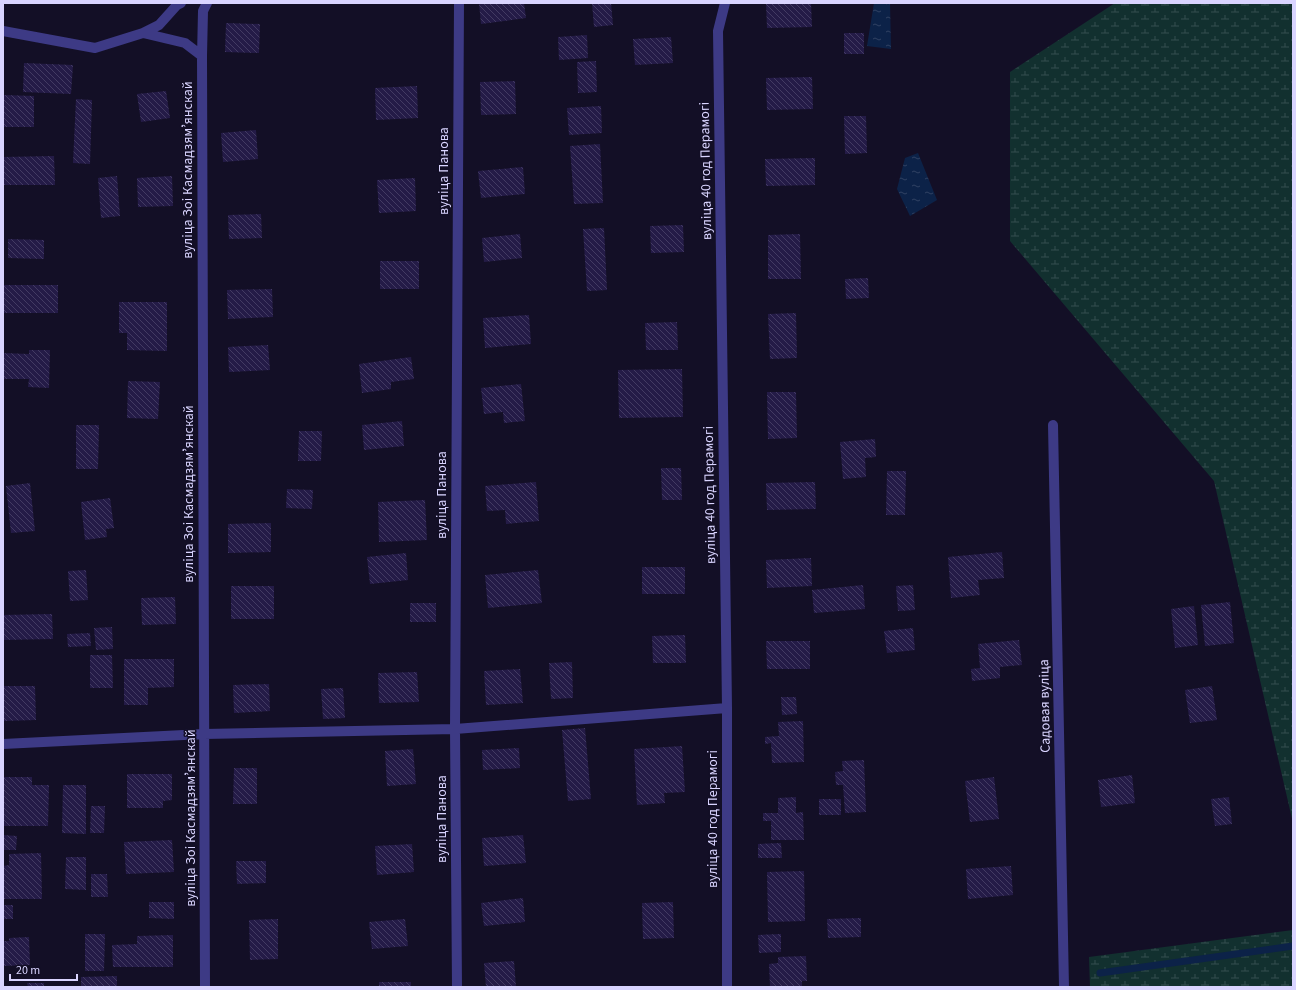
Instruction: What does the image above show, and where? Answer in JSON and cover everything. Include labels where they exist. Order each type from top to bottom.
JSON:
[{"type":"street","points":[[3,31],[95,48],[143,34],[159,25],[177,5],[182,3]]},
{"type":"street","name":"вуліца Зоі Касмадзямʼянскай","points":[[205,987],[202,56],[203,11],[207,3]]},
{"type":"street","name":"вуліца Панова","points":[[457,987],[455,729],[459,3]]},
{"type":"street","name":"вуліца 40 год Перамогі","points":[[725,3],[718,31],[727,708],[727,987]]},
{"type":"street","points":[[143,34],[185,42],[202,56]]},
{"type":"street","name":"Садовая вуліца","points":[[1053,425],[1064,987]]},
{"type":"street","points":[[3,744],[204,734],[455,729],[727,708]]},
{"type":"green space","points":[[1115,3],[1293,3],[1293,823],[1214,481],[1010,241],[1010,72]]},
{"type":"green space","points":[[1293,930],[1293,987],[1090,987],[1089,957]]},
{"type":"water","points":[[874,3],[890,3],[891,49],[867,46]]},
{"type":"water","points":[[918,153],[937,200],[910,216],[897,189],[905,158]]},
{"type":"building","points":[[479,3],[524,3],[526,18],[481,24]]},
{"type":"building","points":[[592,3],[611,3],[613,25],[594,27]]},
{"type":"building","points":[[766,3],[811,3],[812,27],[767,28]]},
{"type":"building","points":[[226,23],[260,24],[259,53],[225,52]]},
{"type":"building","points":[[844,33],[864,33],[864,54],[844,54]]},
{"type":"building","points":[[587,35],[588,58],[559,60],[558,37]]},
{"type":"building","points":[[671,37],[673,63],[635,65],[633,39]]},
{"type":"building","points":[[596,61],[597,92],[578,93],[577,62]]},
{"type":"building","points":[[24,63],[73,65],[71,94],[23,92]]},
{"type":"building","points":[[812,77],[813,109],[767,110],[766,78]]},
{"type":"building","points":[[515,81],[516,114],[481,115],[480,82]]},
{"type":"building","points":[[417,86],[418,118],[376,120],[375,88]]},
{"type":"building","points":[[166,91],[170,118],[141,122],[137,94]]},
{"type":"building","points":[[4,95],[34,96],[34,127],[4,127]]},
{"type":"building","points":[[76,99],[92,100],[90,164],[73,163]]},
{"type":"building","points":[[601,106],[602,133],[569,135],[567,108]]},
{"type":"building","points":[[844,116],[866,116],[867,153],[845,154]]},
{"type":"building","points":[[256,130],[258,159],[223,162],[221,133]]},
{"type":"building","points":[[600,144],[603,203],[574,204],[570,146]]},
{"type":"building","points":[[54,156],[55,185],[3,185],[3,157]]},
{"type":"building","points":[[815,158],[815,185],[766,186],[765,159]]},
{"type":"building","points":[[523,167],[525,194],[481,198],[478,171]]},
{"type":"building","points":[[117,176],[120,216],[101,218],[98,178]]},
{"type":"building","points":[[172,176],[173,206],[138,207],[137,178]]},
{"type":"building","points":[[415,178],[416,211],[379,213],[377,180]]},
{"type":"building","points":[[261,214],[262,238],[229,239],[228,215]]},
{"type":"building","points":[[683,225],[684,252],[651,253],[650,226]]},
{"type":"building","points":[[604,228],[607,290],[587,291],[583,229]]},
{"type":"building","points":[[520,234],[522,258],[484,262],[482,238]]},
{"type":"building","points":[[800,234],[801,279],[768,279],[768,235]]},
{"type":"building","points":[[8,239],[44,240],[44,259],[8,258]]},
{"type":"building","points":[[380,261],[419,261],[419,289],[380,289]]},
{"type":"building","points":[[868,278],[869,298],[846,299],[845,279]]},
{"type":"building","points":[[3,285],[58,285],[58,313],[3,313]]},
{"type":"building","points":[[272,289],[273,317],[228,319],[227,290]]},
{"type":"building","points":[[119,302],[167,302],[167,351],[127,350],[127,333],[119,333]]},
{"type":"building","points":[[796,313],[797,358],[770,359],[768,314]]},
{"type":"building","points":[[529,315],[531,344],[485,348],[483,318]]},
{"type":"building","points":[[677,322],[678,350],[646,350],[645,323]]},
{"type":"building","points":[[268,345],[270,370],[229,372],[228,347]]},
{"type":"building","points":[[29,350],[50,350],[49,388],[28,387],[29,379],[3,379],[3,353],[29,354]]},
{"type":"building","points":[[411,357],[414,379],[391,382],[391,389],[362,393],[359,364]]},
{"type":"building","points":[[682,369],[683,417],[619,418],[618,370]]},
{"type":"building","points":[[128,381],[160,382],[158,419],[127,418]]},
{"type":"building","points":[[521,384],[525,421],[504,423],[503,412],[484,414],[481,388]]},
{"type":"building","points":[[767,392],[796,392],[797,438],[768,439]]},
{"type":"building","points":[[402,421],[404,446],[364,450],[362,425]]},
{"type":"building","points":[[76,425],[99,425],[98,469],[76,469]]},
{"type":"building","points":[[299,431],[322,431],[321,461],[298,461]]},
{"type":"building","points":[[875,439],[876,457],[865,458],[866,477],[843,479],[840,442]]},
{"type":"building","points":[[661,468],[681,468],[682,500],[662,500]]},
{"type":"building","points":[[887,471],[906,471],[905,515],[886,515]]},
{"type":"building","points":[[536,482],[539,521],[506,524],[505,510],[487,511],[485,486]]},
{"type":"building","points":[[815,482],[816,509],[767,510],[766,483]]},
{"type":"building","points":[[30,483],[35,531],[11,533],[6,486]]},
{"type":"building","points":[[287,489],[313,490],[312,509],[286,508]]},
{"type":"building","points":[[110,498],[114,528],[106,529],[107,537],[85,540],[81,502]]},
{"type":"building","points":[[425,500],[427,540],[379,542],[378,502]]},
{"type":"building","points":[[271,523],[271,552],[228,553],[228,524]]},
{"type":"building","points":[[1002,552],[1004,578],[978,580],[980,595],[951,598],[948,557]]},
{"type":"building","points":[[406,553],[408,580],[370,584],[367,557]]},
{"type":"building","points":[[811,558],[812,586],[767,588],[766,560]]},
{"type":"building","points":[[642,567],[685,567],[685,594],[642,594]]},
{"type":"building","points":[[86,570],[88,600],[70,601],[68,571]]},
{"type":"building","points":[[538,570],[542,603],[488,608],[485,575]]},
{"type":"building","points":[[863,585],[865,609],[814,613],[812,590]]},
{"type":"building","points":[[913,585],[915,610],[898,611],[896,586]]},
{"type":"building","points":[[231,586],[274,586],[274,619],[231,619]]},
{"type":"building","points":[[175,597],[176,624],[142,625],[141,598]]},
{"type":"building","points":[[1230,602],[1234,643],[1205,646],[1201,605]]},
{"type":"building","points":[[410,603],[436,603],[436,622],[410,622]]},
{"type":"building","points":[[1194,606],[1198,645],[1175,648],[1171,609]]},
{"type":"building","points":[[52,614],[53,639],[3,640],[3,615]]},
{"type":"building","points":[[112,627],[113,649],[96,650],[94,628]]},
{"type":"building","points":[[913,628],[915,650],[887,653],[884,631]]},
{"type":"building","points":[[90,633],[91,646],[68,647],[67,634]]},
{"type":"building","points":[[685,635],[686,663],[653,663],[652,636]]},
{"type":"building","points":[[1019,640],[1022,665],[1000,667],[1000,678],[972,681],[971,669],[980,668],[978,644]]},
{"type":"building","points":[[766,641],[810,641],[810,669],[767,669]]},
{"type":"building","points":[[90,655],[112,655],[113,688],[90,688]]},
{"type":"building","points":[[124,659],[174,659],[174,687],[148,688],[148,705],[124,705]]},
{"type":"building","points":[[572,662],[573,698],[551,699],[549,663]]},
{"type":"building","points":[[520,669],[523,703],[486,705],[484,671]]},
{"type":"building","points":[[417,672],[419,702],[379,703],[378,673]]},
{"type":"building","points":[[269,684],[270,711],[234,713],[233,685]]},
{"type":"building","points":[[3,686],[35,686],[36,720],[3,721]]},
{"type":"building","points":[[1212,686],[1217,720],[1190,723],[1185,690]]},
{"type":"building","points":[[343,688],[345,718],[323,719],[321,689]]},
{"type":"building","points":[[781,697],[796,697],[797,714],[782,715]]},
{"type":"building","points":[[803,721],[804,762],[772,763],[771,743],[765,744],[765,737],[779,736],[778,722]]},
{"type":"building","points":[[585,728],[591,799],[568,801],[562,730]]},
{"type":"building","points":[[682,746],[685,792],[664,793],[665,803],[637,805],[634,749]]},
{"type":"building","points":[[519,748],[520,768],[483,770],[482,750]]},
{"type":"building","points":[[413,749],[416,784],[387,786],[385,751]]},
{"type":"building","points":[[864,760],[866,812],[845,813],[843,785],[836,785],[835,772],[843,771],[842,761]]},
{"type":"building","points":[[234,768],[257,768],[257,804],[233,804]]},
{"type":"building","points":[[127,774],[172,774],[172,800],[163,801],[163,808],[127,808]]},
{"type":"building","points":[[1132,775],[1135,803],[1101,807],[1098,780]]},
{"type":"building","points":[[3,777],[32,777],[32,785],[49,785],[48,826],[3,826]]},
{"type":"building","points":[[994,777],[999,819],[970,822],[965,781]]},
{"type":"building","points":[[63,785],[86,785],[86,834],[62,833]]},
{"type":"building","points":[[796,797],[796,813],[803,812],[804,840],[771,840],[771,821],[763,821],[763,813],[778,813],[778,798]]},
{"type":"building","points":[[1229,797],[1232,824],[1215,826],[1211,799]]},
{"type":"building","points":[[819,799],[841,799],[841,815],[819,815]]},
{"type":"building","points":[[91,806],[105,806],[104,833],[90,833]]},
{"type":"building","points":[[3,835],[17,836],[16,850],[3,850]]},
{"type":"building","points":[[523,835],[526,863],[484,866],[482,838]]},
{"type":"building","points":[[172,840],[174,872],[126,874],[124,842]]},
{"type":"building","points":[[781,843],[782,858],[758,858],[758,844]]},
{"type":"building","points":[[412,844],[414,872],[377,875],[375,846]]},
{"type":"building","points":[[41,853],[42,899],[3,899],[3,866],[9,865],[9,854]]},
{"type":"building","points":[[66,857],[86,857],[86,890],[65,889]]},
{"type":"building","points":[[236,861],[266,861],[266,883],[237,884]]},
{"type":"building","points":[[1011,866],[1013,895],[968,899],[966,869]]},
{"type":"building","points":[[804,871],[805,921],[768,922],[767,872]]},
{"type":"building","points":[[91,874],[107,874],[108,897],[91,897]]},
{"type":"building","points":[[523,898],[525,922],[484,926],[481,903]]},
{"type":"building","points":[[149,902],[174,902],[174,919],[149,918]]},
{"type":"building","points":[[673,902],[674,938],[643,939],[642,903]]},
{"type":"building","points":[[3,905],[13,905],[13,919],[3,919]]},
{"type":"building","points":[[861,918],[861,937],[828,938],[827,919]]},
{"type":"building","points":[[278,919],[278,959],[250,960],[249,920]]},
{"type":"building","points":[[405,919],[408,946],[372,949],[369,922]]},
{"type":"building","points":[[85,934],[105,934],[104,971],[85,971]]},
{"type":"building","points":[[781,934],[781,952],[759,953],[758,935]]},
{"type":"building","points":[[173,935],[173,967],[113,967],[112,945],[137,944],[137,936]]},
{"type":"building","points":[[29,937],[30,965],[3,966],[3,941],[9,941],[9,938]]},
{"type":"building","points":[[806,956],[807,981],[802,981],[802,987],[770,987],[769,964],[778,963],[778,957]]},
{"type":"building","points":[[514,961],[516,987],[486,987],[484,963]]},
{"type":"building","points":[[117,976],[117,987],[81,987],[81,977]]},
{"type":"building","points":[[379,982],[411,982],[411,987],[379,987]]},
{"type":"building","points":[[27,983],[44,983],[44,987],[28,987]]},
{"type":"waterway","points":[[1100,973],[1293,946]]}]
